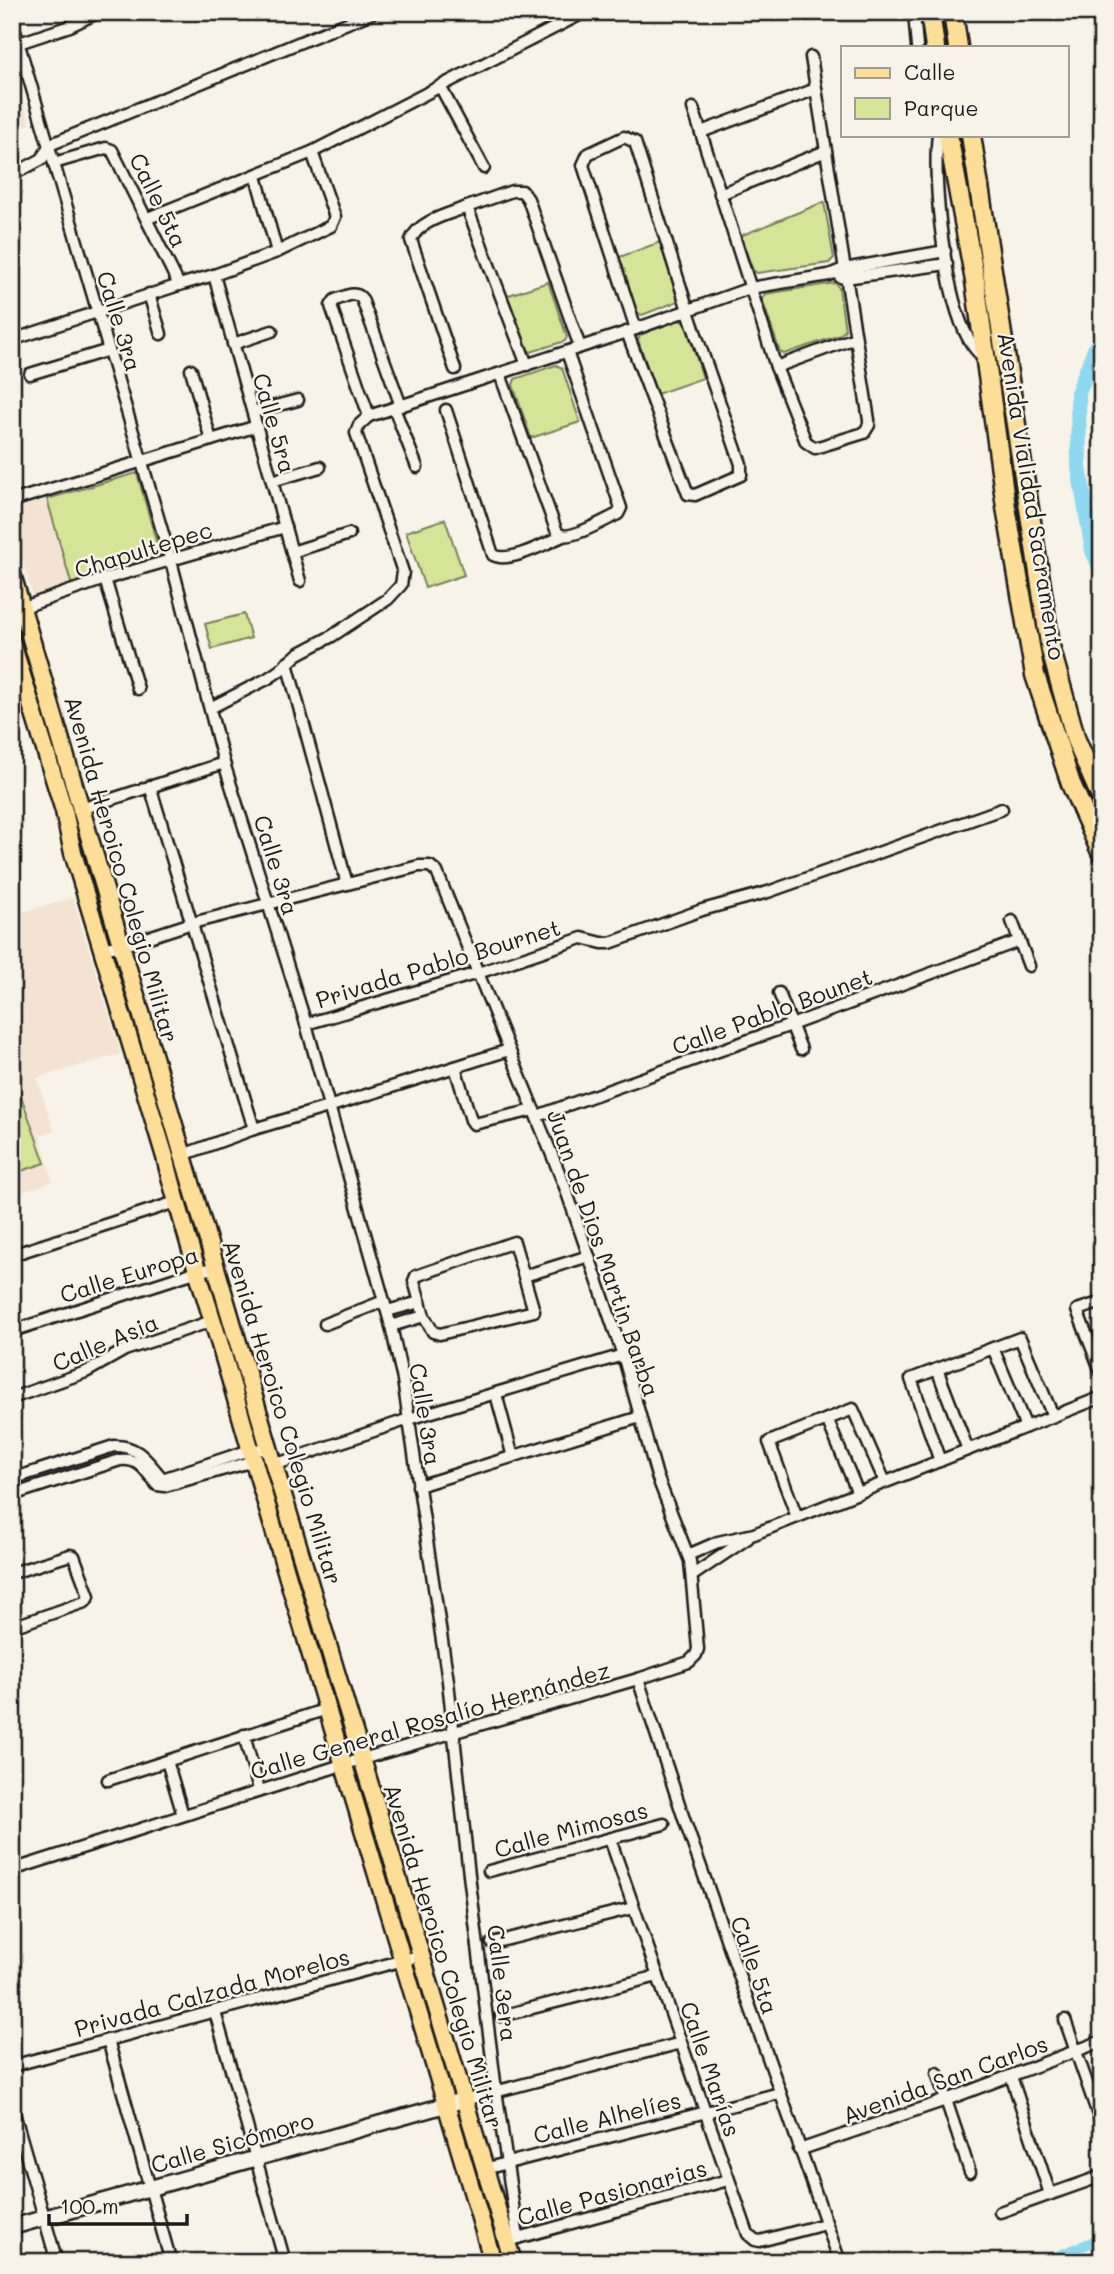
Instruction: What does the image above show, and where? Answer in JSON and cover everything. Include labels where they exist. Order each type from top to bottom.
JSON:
[{"type":"highway","points":[[930,12],[935,46]]},
{"type":"highway","points":[[953,12],[958,46]]},
{"type":"highway","name":"Avenida Vialidad Sacramento","points":[[971,136],[1046,627],[1076,740],[1102,799]]},
{"type":"highway","name":"Avenida Vialidad Sacramento","points":[[942,141],[975,281],[1006,507],[1035,675],[1071,784],[1102,854]]},
{"type":"main road","name":"Avenida Heroico Colegio Militar","points":[[12,575],[17,608],[81,810],[484,2169],[512,2239],[513,2262]]},
{"type":"main road","name":"Avenida Heroico Colegio Militar","points":[[12,643],[493,2262]]},
{"type":"street","points":[[19,43],[70,26],[99,12]]},
{"type":"street","points":[[12,175],[42,159],[49,146],[374,12]]},
{"type":"street","points":[[148,218],[312,152],[441,88],[584,12]]},
{"type":"street","points":[[906,12],[915,26]]},
{"type":"street","points":[[914,12],[917,46]]},
{"type":"street","name":"Calle 3ra","points":[[13,26],[171,561],[224,763],[306,1024],[386,1306],[409,1419],[448,1681],[453,1732]]},
{"type":"street","points":[[693,108],[776,367],[808,444],[815,448],[864,433],[869,425],[811,58]]},
{"type":"street","points":[[441,88],[484,169]]},
{"type":"street","points":[[701,132],[816,89]]},
{"type":"street","points":[[624,136],[635,142],[688,310],[742,469],[741,475],[695,495],[688,494],[684,486],[632,331],[583,165],[588,154],[624,136]]},
{"type":"street","points":[[942,141],[947,264],[954,298],[967,337],[986,360]]},
{"type":"street","name":"Calle 5ta","points":[[54,163],[106,148],[112,150],[179,285]]},
{"type":"street","points":[[720,194],[826,151]]},
{"type":"street","points":[[12,340],[214,275],[277,252],[331,226],[335,217],[312,152]]},
{"type":"street","points":[[256,176],[277,252]]},
{"type":"street","points":[[455,369],[411,240],[417,230],[427,224],[512,191],[522,191],[525,194],[580,347]]},
{"type":"street","points":[[467,207],[527,365]]},
{"type":"street","points":[[892,266],[945,251]]},
{"type":"street","points":[[210,708],[254,686],[298,654],[332,636],[388,599],[403,580],[403,572],[356,433],[359,425],[369,416],[632,331],[750,288],[892,266],[947,264]]},
{"type":"street","name":"Calle 5ra","points":[[214,275],[300,581]]},
{"type":"street","points":[[369,416],[331,306],[335,300],[353,293],[359,294],[362,299],[417,467]]},
{"type":"street","points":[[149,295],[161,334]]},
{"type":"street","points":[[233,344],[272,331]]},
{"type":"street","points":[[776,367],[855,338]]},
{"type":"street","points":[[30,374],[108,350]]},
{"type":"street","points":[[446,410],[493,555],[503,558],[513,556],[614,516],[621,508],[567,352]]},
{"type":"street","points":[[191,370],[211,440]]},
{"type":"street","points":[[500,374],[555,527],[563,536]]},
{"type":"street","points":[[253,412],[298,400]]},
{"type":"street","points":[[12,501],[257,426]]},
{"type":"street","points":[[272,481],[320,467]]},
{"type":"street","name":"Chapultepec","points":[[17,608],[104,579],[285,527]]},
{"type":"street","points":[[292,552],[349,534]]},
{"type":"street","points":[[104,579],[138,689]]},
{"type":"street","points":[[103,948],[121,946],[192,923],[347,884],[288,663]]},
{"type":"street","points":[[64,811],[81,810],[224,763]]},
{"type":"street","points":[[150,786],[254,1129]]},
{"type":"street","name":"Privada Pablo Bournet","points":[[306,1024],[478,973],[582,938],[610,943],[702,910],[768,892],[1002,809]]},
{"type":"street","name":"Juan de Dios Martin Barba","points":[[347,884],[419,866],[430,866],[437,872],[565,1187],[623,1355],[657,1476],[688,1555],[693,1575],[699,1642],[696,1655],[689,1662]]},
{"type":"street","points":[[1012,921],[1029,966]]},
{"type":"street","name":"Calle Pablo Bounet","points":[[455,1067],[474,1124],[536,1113],[791,1026],[1019,941]]},
{"type":"street","points":[[779,993],[801,1049]]},
{"type":"street","points":[[165,1157],[183,1156],[254,1129],[509,1049]]},
{"type":"street","points":[[12,1255],[176,1202]]},
{"type":"street","points":[[514,1242],[524,1276],[534,1311],[440,1334],[431,1331],[414,1279],[417,1275],[514,1242]]},
{"type":"street","points":[[524,1276],[589,1256]]},
{"type":"street","name":"Calle Europa","points":[[12,1331],[198,1271],[216,1268]]},
{"type":"street","points":[[325,1324],[386,1306],[420,1301]]},
{"type":"street","points":[[1102,1302],[1077,1310],[1102,1374]]},
{"type":"street","points":[[391,1326],[424,1316]]},
{"type":"street","name":"Calle Asia","points":[[12,1398],[86,1372],[125,1350],[212,1321]]},
{"type":"street","points":[[940,1461],[911,1379],[1020,1338],[1053,1416]]},
{"type":"street","points":[[993,1348],[1026,1427]]},
{"type":"street","points":[[12,1495],[134,1455],[142,1454],[161,1477],[166,1478],[252,1455],[272,1457],[623,1355]]},
{"type":"street","points":[[937,1369],[968,1450]]},
{"type":"street","points":[[496,1394],[513,1457]]},
{"type":"street","points":[[688,1555],[718,1542],[754,1534],[1102,1397]]},
{"type":"street","points":[[797,1517],[769,1442],[853,1409],[885,1482]]},
{"type":"street","points":[[418,1486],[640,1417]]},
{"type":"street","points":[[827,1419],[858,1493]]},
{"type":"street","points":[[12,1479],[114,1447],[128,1447],[134,1455]]},
{"type":"street","points":[[693,1575],[754,1534]]},
{"type":"street","points":[[12,1573],[70,1555],[76,1559],[89,1594],[85,1602],[12,1626]]},
{"type":"street","name":"Calle General Rosalío Hernández","points":[[12,1870],[259,1790],[689,1662]]},
{"type":"street","name":"Calle 5ta","points":[[638,1679],[684,1819],[840,2262]]},
{"type":"street","points":[[108,1780],[327,1709]]},
{"type":"street","name":"Calle 3era","points":[[453,1732],[507,2162],[512,2239]]},
{"type":"street","points":[[244,1735],[259,1790]]},
{"type":"street","points":[[167,1761],[183,1815]]},
{"type":"street","name":"Calle Mimosas","points":[[489,1871],[664,1824]]},
{"type":"street","name":"Calle Marías","points":[[610,1839],[750,2237],[760,2241],[825,2224]]},
{"type":"street","points":[[492,1943],[634,1908]]},
{"type":"street","name":"Privada Calzada Morelos","points":[[12,2066],[422,1955]]},
{"type":"street","points":[[501,2016],[658,1976]]},
{"type":"street","points":[[215,2012],[285,2262]]},
{"type":"street","points":[[1065,2020],[1102,2126]]},
{"type":"street","points":[[108,2040],[171,2262]]},
{"type":"street","name":"Avenida San Carlos","points":[[799,2150],[946,2100],[1102,2041]]},
{"type":"street","points":[[464,2100],[681,2043]]},
{"type":"street","points":[[937,2073],[970,2172]]},
{"type":"street","points":[[1011,2076],[1050,2194]]},
{"type":"street","name":"Calle Alhelíes","points":[[484,2169],[780,2093]]},
{"type":"street","name":"Calle Sicómoro","points":[[12,2227],[464,2100]]},
{"type":"street","points":[[12,2106],[57,2262]]},
{"type":"street","points":[[1000,2212],[1102,2176]]},
{"type":"street","name":"Calle Pasionarias","points":[[512,2239],[728,2180]]},
{"type":"shaded area","points":[[12,70],[30,124],[12,130]]},
{"type":"shaded area","points":[[47,499],[72,586],[33,597],[12,524],[12,509]]},
{"type":"shaded area","points":[[73,898],[121,1054],[37,1078],[54,1131],[40,1135],[53,1182],[12,1195],[12,915]]},
{"type":"green space","points":[[824,202],[834,258],[829,263],[757,273],[753,270],[740,236]]},
{"type":"green space","points":[[660,242],[678,297],[676,302],[642,315],[637,312],[617,258]]},
{"type":"green space","points":[[548,282],[567,337],[565,341],[531,352],[525,349],[506,296]]},
{"type":"green space","points":[[835,283],[839,288],[845,330],[840,335],[784,354],[780,352],[762,299],[765,294]]},
{"type":"green space","points":[[679,320],[685,323],[703,378],[657,394],[638,340],[640,335]]},
{"type":"green space","points":[[556,365],[562,368],[580,422],[531,438],[513,385],[515,379]]},
{"type":"green space","points":[[137,473],[162,562],[72,586],[47,499]]},
{"type":"green space","points":[[445,519],[464,575],[425,588],[406,532]]},
{"type":"green space","points":[[244,614],[251,638],[212,649],[205,624]]},
{"type":"green space","points":[[12,1071],[45,1163],[12,1174]]},
{"type":"waterway","points":[[1102,339],[1096,347],[1078,393],[1079,468],[1093,551],[1102,570]]},
{"type":"waterway","points":[[1043,2262],[1102,2238]]}]
